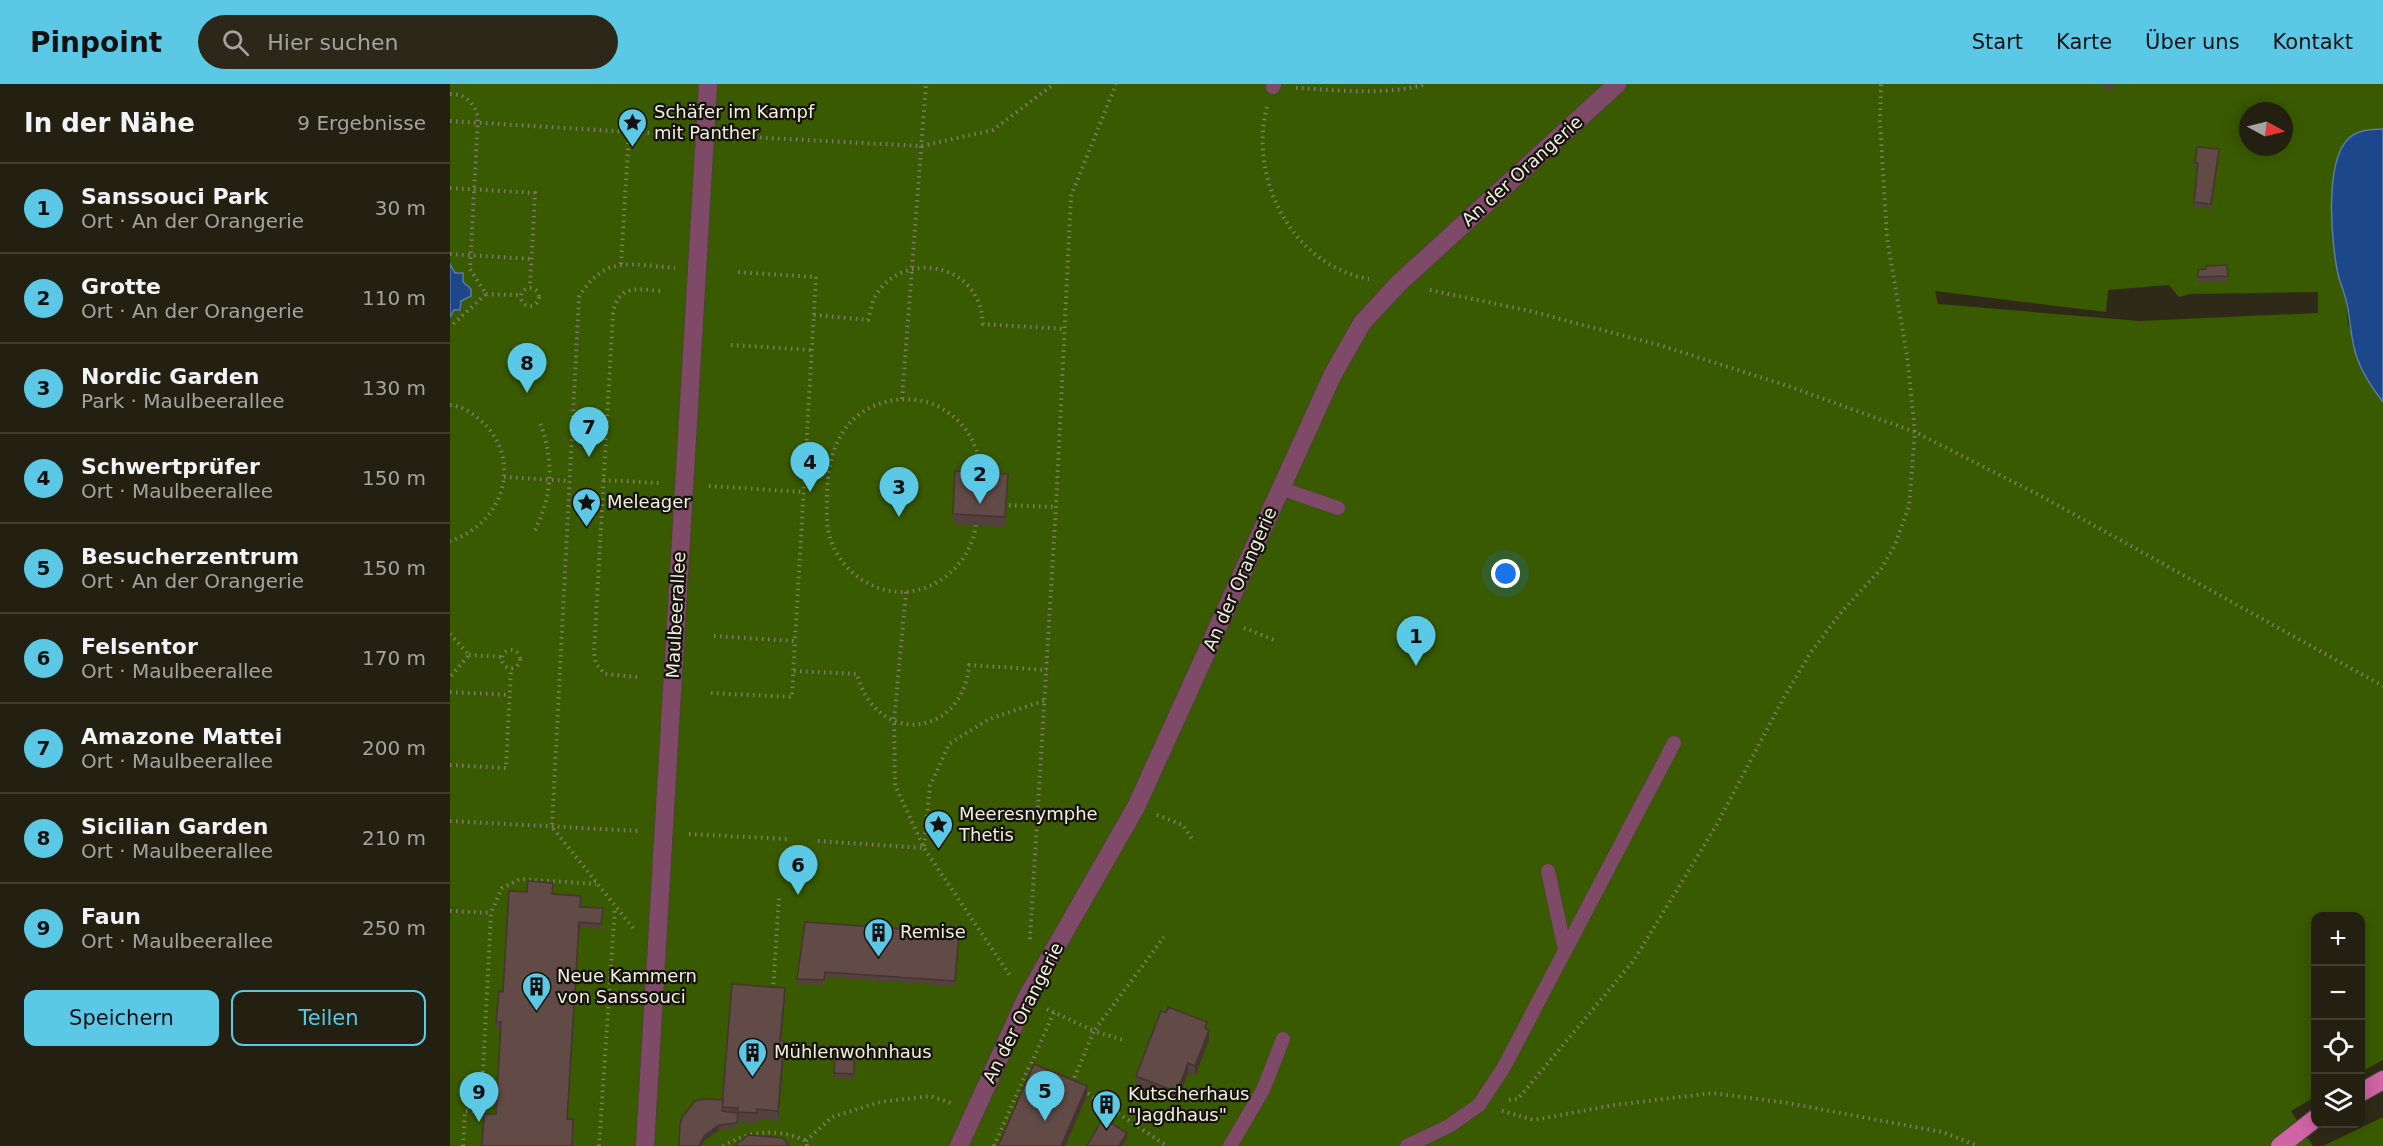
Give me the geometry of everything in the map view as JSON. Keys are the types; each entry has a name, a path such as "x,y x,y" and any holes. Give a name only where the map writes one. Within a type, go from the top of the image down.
{"main road":[{"path":"2365,1091 2383,1080"},
{"path":"2280,1146 2311,1123"}],"street":[{"name":"Maulbeerallee","path":"645,1146 708,84"},
{"name":"An der Orangerie","path":"959,1146 1026,999 1136,807 1224,619 1280,488 1339,364 1362,323 1398,284 1617,84"}],"lane":[{"path":"1280,488 1338,508"},
{"path":"1407,1146 1449,1126 1479,1105 1504,1067 1674,743"},
{"path":"1548,870 1565,950"},
{"path":"1230,1146 1263,1090 1284,1038"}],"path":[{"path":"902,399 926,84"},
{"path":"450,121 921,146 993,130 1054,84"},
{"path":"1030,943 1046,700 1071,196 1116,84"},
{"path":"1427,84 1369,92 1274,85 1263,124 1263,164 1274,201 1284,218 1295,234 1324,260 1359,277 1530,311 1659,345 1788,386 1915,432 2041,496 2383,686"},
{"path":"1479,1105 1518,1099 1634,960 1716,826 1783,699 1811,652 1843,610 1881,569 1895,545 1909,506 1915,432 1907,356 1887,238 1881,142 1881,84"},
{"path":"450,94 461,95 476,109 478,122 470,269 486,294"},
{"path":"621,264 629,132"},
{"path":"450,188 535,193 530,287"},
{"path":"450,254 532,259"},
{"path":"656,955 552,827 579,297 589,281 603,270 621,264 696,269"},
{"path":"814,315 868,320 873,301 885,285 898,274 913,268 937,268 958,277 976,295 984,324 1064,329"},
{"path":"711,693 792,697 794,670 816,277 736,272"},
{"path":"530,287 538,292 539,298 536,304 527,305 522,302 521,295 523,290 530,287"},
{"path":"637,677 605,674 596,664 594,652 613,313 616,300 626,291 639,289 661,291"},
{"path":"450,327 486,294 521,295"},
{"path":"731,345 812,350"},
{"path":"975,525 969,549 948,575 929,586 906,592 884,590 867,583 847,568 837,555 829,536 827,521 827,478 832,452 841,434 854,419 873,406 902,399 927,402 938,406 956,418 973,438 981,460 983,482"},
{"path":"450,405 472,414 486,426 497,441 503,458 504,477 502,492 496,506 486,519 475,530 450,541"},
{"path":"535,530 543,514 551,480 547,441 540,423"},
{"path":"504,477 570,481"},
{"path":"993,505 1056,507"},
{"path":"906,592 894,721 895,784 924,848 1026,999 1094,1031 1123,1040"},
{"path":"1224,619 1277,641"},
{"path":"450,634 469,655 502,657 509,650 518,652 519,663 511,668"},
{"path":"714,636 795,641"},
{"path":"450,677 469,655"},
{"path":"502,657 503,663 511,668"},
{"path":"794,670 856,674 861,690 870,705 880,714 894,721 917,724 932,721 947,712 958,700 965,687 969,665 1047,670"},
{"path":"450,765 506,768 511,668"},
{"path":"450,692 510,694"},
{"path":"924,848 930,786 949,744 989,719 1046,700"},
{"path":"1136,807 1183,825 1194,842"},
{"path":"450,821 636,831"},
{"path":"663,832 787,839"},
{"path":"818,841 924,848"},
{"path":"463,1146 465,1111 481,1112 491,913 502,888 520,879 597,884"},
{"path":"773,997 779,897"},
{"path":"599,1146 615,906"},
{"path":"450,911 491,913"},
{"path":"1072,1083 1094,1031 1164,937"},
{"path":"1041,1069 1031,1064 1054,1012"},
{"path":"1061,1078 1167,1146"},
{"path":"1479,1105 1534,1120 1614,1105 1713,1093 1942,1132 1978,1146"},
{"path":"723,1146 740,1137 759,1132 789,1133 806,1144 832,1117 880,1102 930,1096 974,1112"}],"green space":[{"path":"450,84 2383,84 2383,129 2360,131 2338,154 2332,196 2332,223 2334,251 2346,301 2348,323 2365,375 2383,402 2383,1060 2365,1070 2365,912 2311,912 2311,1099 2291,1111 2313,1146 450,1146","holes":["2169,285 2179,297 2190,294 2318,292 2318,313 2140,321 1938,304 1935,291 2106,312 2108,290"]},
{"path":"2383,1117 2383,1146 2323,1146 2360,1128 2365,1128 2365,1126"}],"water":[{"path":"2383,129 2383,402 2365,376 2355,351 2348,307 2336,264 2332,226 2332,185 2340,151 2348,139 2360,132"},
{"path":"450,264 455,273 463,273 463,282 471,289 471,296 461,301 460,310 454,310 450,317"}],"building":[{"path":"2197,147 2219,149 2211,204 2194,202 2198,163 2195,163"},
{"path":"2227,265 2228,276 2198,277 2198,270 2206,269 2206,266"},
{"path":"955,471 1008,474 1005,517 953,514"},
{"name":"Neue Kammern von Sanssouci","path":"528,881 553,883 552,894 581,896 580,907 603,908 601,924 579,922 567,1119 573,1119 572,1146 482,1146 484,1114 496,1114 501,1022 496,1022 499,991 503,992 509,891 527,892"},
{"name":"Remise","path":"805,922 959,933 955,981 825,972 824,980 797,979"},
{"name":"Mühlenwohnhaus","path":"732,984 785,988 780,1041 784,1041 778,1111 757,1109 757,1113 738,1112 738,1108 722,1107"},
{"path":"1168,1007 1207,1022 1205,1028 1209,1030 1195,1066 1188,1063 1177,1092 1136,1076 1161,1011 1166,1013"},
{"path":"835,1059 854,1060 854,1074 834,1073"},
{"path":"1034,1064 1087,1086 1061,1146 998,1146"},
{"path":"723,1100 722,1111 738,1113 737,1123 719,1125 704,1136 699,1146 679,1146 680,1123 683,1116 695,1101"},
{"name":"Kutscherhaus \"Jagdhaus\"","path":"1103,1118 1127,1133 1119,1146 1087,1146"},
{"path":"748,1135 783,1138 789,1146 734,1146"}],"place":[{"name":"Schäfer im Kampf mit Panther","path":"633,148"},
{"name":"Sicilian Garden","path":"527,393"},
{"name":"Amazone Mattei","path":"589,457"},
{"name":"Schwertprüfer","path":"810,492"},
{"name":"Grotte","path":"980,504"},
{"name":"Nordic Garden","path":"899,517"},
{"name":"Meleager","path":"586,528"},
{"name":"Sanssouci Park","path":"1416,666"},
{"name":"Meeresnymphe Thetis","path":"938,850"},
{"name":"Felsentor","path":"798,895"},
{"name":"Remise","path":"879,958"},
{"name":"Neue Kammern von Sanssouci","path":"536,1012"},
{"name":"Mühlenwohnhaus","path":"753,1078"},
{"name":"Besucherzentrum","path":"1045,1121"},
{"name":"Faun","path":"479,1122"},
{"name":"Kutscherhaus \"Jagdhaus\"","path":"1107,1130"}]}
